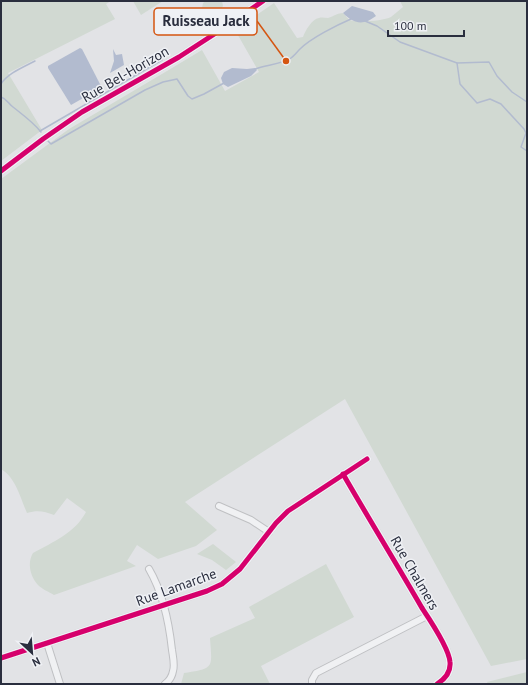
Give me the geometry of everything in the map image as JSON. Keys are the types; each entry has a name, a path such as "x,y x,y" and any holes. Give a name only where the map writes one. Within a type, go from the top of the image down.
{"street":[{"name":"Rue Bel-Horizon","path":"1,171 68,121 185,53 219,32 263,1"},
{"name":"Rue Lamarche","path":"1,658 207,591 228,580 240,569 282,517 294,506 366,459"},
{"name":"Rue Chalmers","path":"343,474 442,643 450,661 448,673 437,684"},
{"path":"219,506 252,520 269,532"},
{"path":"149,570 157,586 170,633 174,665 172,675 165,684"},
{"name":"Rue Chalmers","path":"312,684 312,680 316,673 427,616"},
{"path":"47,643 60,684"}],"shaded area":[{"path":"1,1 111,1 106,4 115,19 8,73 42,130 1,161"},
{"path":"133,1 163,1 141,15"},
{"path":"206,1 222,1 223,6 216,14 211,15 205,12 202,8 203,3"},
{"path":"400,1 527,1 527,659 491,666 345,399 185,502 217,530 196,546 158,559 137,545 127,561 136,566 54,595 38,585 35,581 30,569 31,557 33,553 56,541 70,531 76,526 86,512 67,498 54,515 40,511 27,513 14,483 1,469 1,179 69,129 202,50 225,91 259,72 235,30 274,3 297,38 303,37 309,26 316,19 328,18 343,13 349,19 354,21 382,20 391,17 403,7"},
{"path":"213,544 236,562 226,570 212,560 197,554"},
{"path":"326,564 354,617 261,666 270,684 181,684 184,673 201,670 209,665 211,661 210,638 255,618 249,607"},
{"path":"527,672 527,684 488,684 487,682"}],"water":[{"path":"352,6 373,12 376,16 363,22 351,20 343,13"},
{"path":"80,48 82,49 101,86 99,89 71,105 48,66"},
{"path":"113,49 116,55 122,54 124,65 110,73 114,61"},
{"path":"232,68 255,68 257,70 251,76 228,87 223,84 221,78 224,72"}],"waterway":[{"path":"255,69 288,60 317,36 351,19"},
{"path":"365,21 377,26 400,42 457,63 489,62 497,76 512,92 527,102"},
{"path":"40,131 162,60"},
{"path":"1,84 12,73 35,61"},
{"path":"457,63 460,84 477,103 490,99 501,104 524,129 526,133 521,147 527,151"},
{"path":"48,141 51,144 145,90 163,82 177,79 188,96 192,99 224,83"},
{"path":"1,97 41,132"}],"cycle path":[{"path":"1,171 82,112 179,57 263,1"},
{"path":"1,658 207,591 222,584 240,569 276,523 288,511 367,459"},
{"path":"343,474 422,608 439,634 446,649 449,656 450,669 443,680 437,684"}],"place":[{"name":"Ruisseau Jack","path":"286,61"}]}
